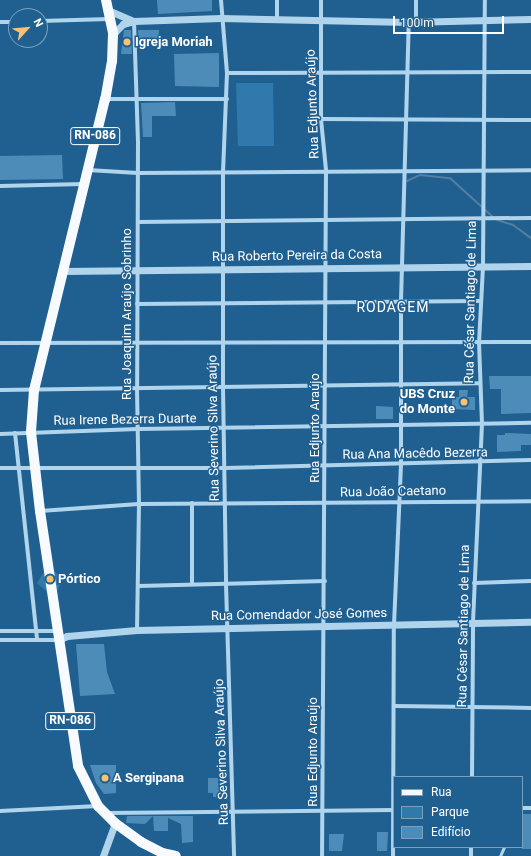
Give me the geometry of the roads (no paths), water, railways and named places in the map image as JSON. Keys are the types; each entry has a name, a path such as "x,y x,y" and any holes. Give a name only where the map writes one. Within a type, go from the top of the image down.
{"main road":[{"name":"RN-086","path":"106,0 113,34 112,62 105,99 86,170 34,390 31,432 40,511 61,636 74,749 86,784 102,809 115,823 161,855 176,856"}],"street":[{"name":"Rua Severino Silva Araújo","path":"221,0 221,18 227,73 223,171 223,387 226,468 226,584 229,628 234,856"},
{"path":"277,0 277,19"},
{"name":"Rua Edjunto Araújo","path":"321,0 321,119 326,170 324,219 324,809 322,856"},
{"path":"394,776 394,625 401,464 401,300 407,120 407,71 416,0"},
{"name":"Rua César Santiago de Lima","path":"472,776 474,583 482,424 478,343 482,267 485,0"},
{"path":"48,20 110,15 134,21"},
{"path":"113,34 122,24 134,21 221,18 413,22 531,19"},
{"name":"Rua Joaquim Araújo Sobrinho","path":"134,21 138,99 137,389 139,504 137,630"},
{"path":"227,73 407,71 531,72"},
{"path":"105,99 227,99"},
{"path":"321,119 531,120"},
{"path":"86,170 138,173 326,170 531,170"},
{"path":"0,186 83,184"},
{"path":"138,222 404,218 531,218"},
{"name":"Rua Roberto Pereira da Costa","path":"63,272 324,267 531,266"},
{"path":"138,304 401,300 480,301"},
{"path":"0,343 138,344 223,342 531,342"},
{"path":"0,390 480,383"},
{"name":"Rua Irene Bezerra Duarte","path":"0,434 138,429 325,428 531,423"},
{"path":"15,433 38,640"},
{"name":"Rua Ana Macêdo Bezerra","path":"0,468 34,466 226,468 479,463 531,460"},
{"name":"Rua João Caetano","path":"40,511 139,504 325,503 399,500 531,501"},
{"path":"192,503 192,584"},
{"path":"138,586 325,581"},
{"path":"474,583 531,581"},
{"name":"Rua Comendador José Gomes","path":"61,636 137,630 324,625 531,622"},
{"path":"0,631 36,631 61,636"},
{"path":"0,640 38,640 61,636"},
{"path":"394,706 531,708"},
{"path":"0,811 102,809 393,810"},
{"path":"103,856 115,823"}],"waterway":[{"path":"407,181 420,175 450,178 493,217"},
{"path":"497,220 513,225 531,238"}],"place":[{"name":"Igreja Moriah","path":"127,42"},
{"name":"UBS Cruz do Monte","path":"464,402"},
{"name":"Pórtico","path":"50,579"},
{"name":"A Sergipana","path":"105,778"}],"district":[{"name":"RODAGEM","path":"393,307"}]}
